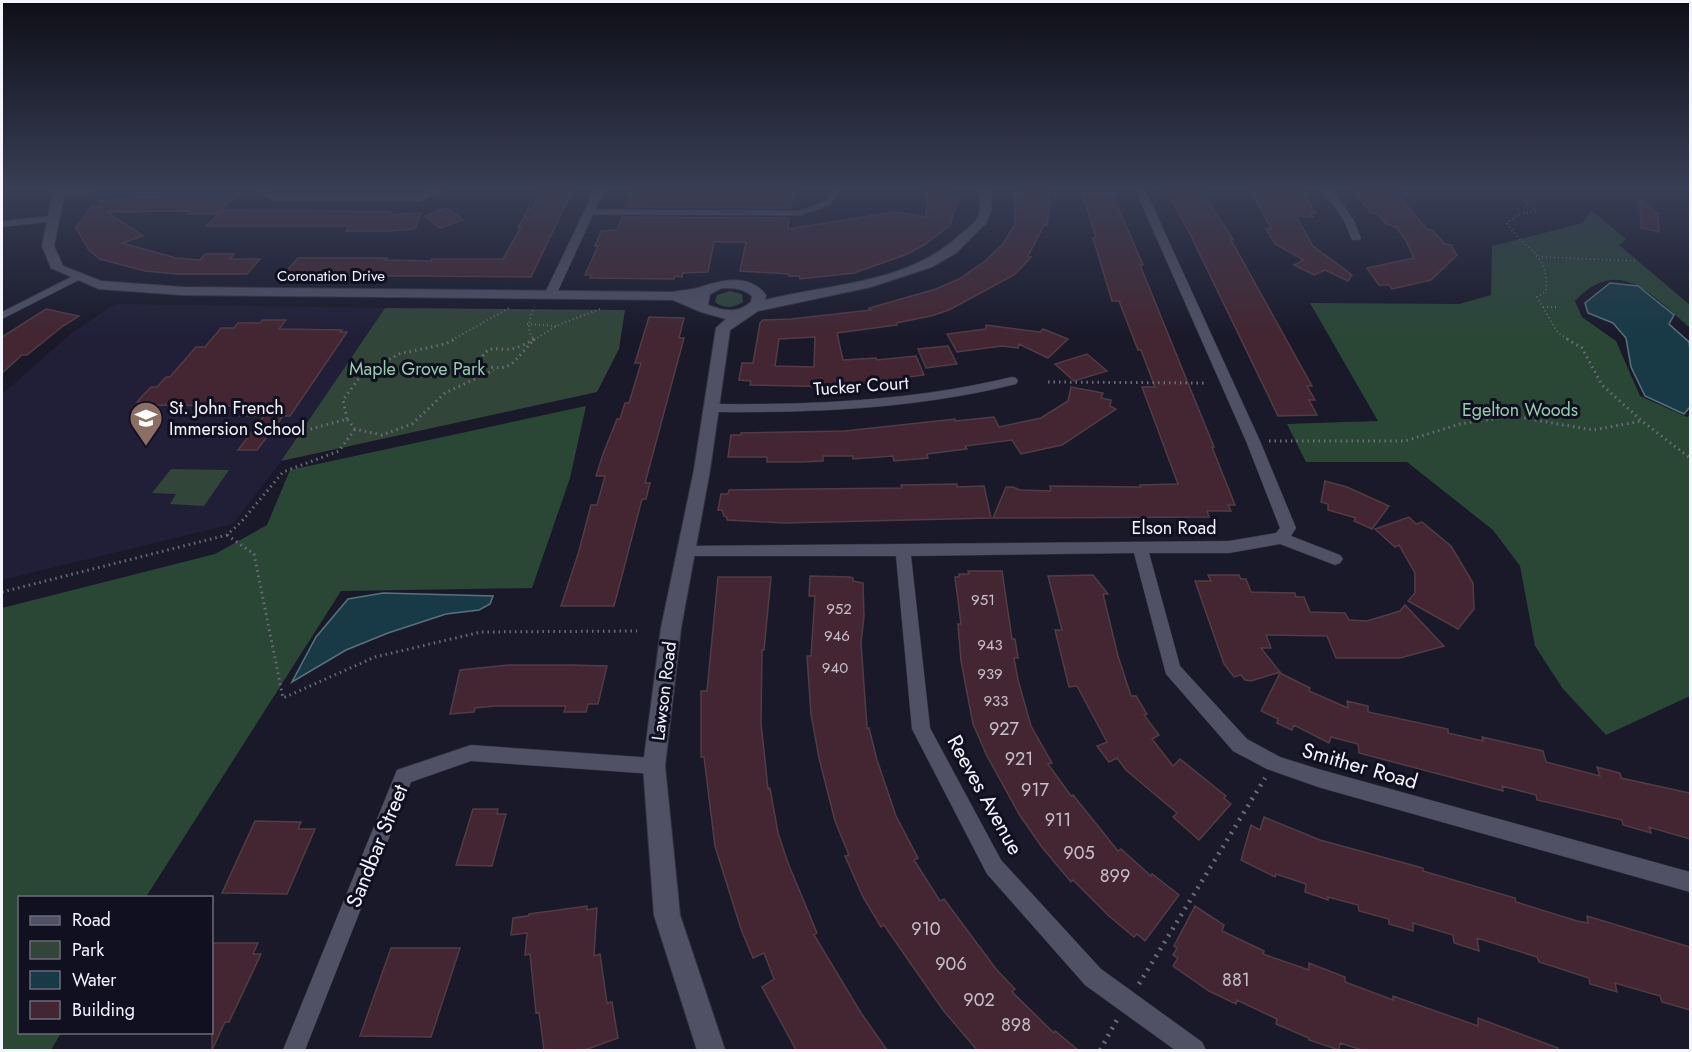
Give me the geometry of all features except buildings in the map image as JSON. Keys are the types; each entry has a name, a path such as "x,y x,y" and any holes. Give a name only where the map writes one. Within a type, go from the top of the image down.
{"street":[{"name":"Coronation Drive","path":"49,238 48,246 58,268 99,285 183,291 673,296 707,290 719,285 734,284 747,286 756,291"},
{"path":"551,293 577,238"},
{"path":"712,315 749,310 785,297 829,292 873,282 924,266 946,255 967,238"},
{"path":"1162,238 1288,528 1281,538 1335,559"},
{"path":"2,316 77,277"},
{"name":"Lawson Road","path":"707,290 700,298 712,315 710,408 702,470 671,628 654,766 668,915 711,1050"},
{"path":"756,291 785,297"},
{"path":"749,310 759,299 756,291"},
{"name":"Coronation Drive","path":"673,296 712,315"},
{"name":"Tucker Court","path":"710,408 847,407 928,399 975,391 1012,381"},
{"name":"Elson Road","path":"686,552 1229,547 1281,538"},
{"name":"Smither Road","path":"1140,547 1172,669 1240,745 1274,763 1318,778 1690,882"},
{"name":"Reeves Avenue","path":"903,550 921,729 994,867 1093,977 1194,1050"},
{"name":"Sandbar Street","path":"294,1050 404,776 471,753 654,766"}],"path":[{"path":"1518,238 1542,257 1548,279 1546,291 1538,297 1558,333 1582,348 1602,385 1642,421 1690,458"},
{"path":"1542,257 1638,261"},
{"path":"513,306 445,344 399,354 362,374 343,400 347,419 355,429 382,435 412,424 445,393 494,369 506,368 516,362 534,339"},
{"path":"534,307 527,324 530,335 534,339"},
{"path":"494,369 479,363 483,354 497,348 512,349 556,326 604,307"},
{"path":"1543,307 1558,307"},
{"path":"527,324 556,326"},
{"path":"1048,382 1206,383"},
{"path":"1287,441 1405,441 1460,423 1512,416 1593,430 1642,421"},
{"path":"300,432 347,419"},
{"path":"2,592 227,535 242,521 283,472 339,451 355,429"},
{"path":"227,535 254,554 283,698 375,657 481,632 638,631"},
{"path":"1100,1050 1274,763"}],"shaded area":[{"name":"St. John French Immersion School","path":"115,304 385,308 281,461 233,524 2,580 2,394 74,331"}],"green space":[{"name":"Egelton Woods","path":"1523,238 1625,238 1619,245 1690,305 1690,328 1649,293 1621,280 1606,281 1591,287 1575,301 1582,317 1616,341 1640,396 1687,417 1690,414 1690,696 1606,735 1563,689 1535,646 1520,566 1493,530 1407,462 1306,462 1287,424 1378,421 1310,303 1459,304 1491,295 1492,246"},
{"path":"730,291 742,294 743,302 729,307 715,302 717,295"},
{"name":"Maple Grove Park","path":"385,308 625,310 619,349 597,392 281,461"},
{"path":"586,406 570,478 532,588 341,591 147,896 18,896 18,1034 60,1034 51,1050 2,1050 2,608 215,554 267,525 290,470"},
{"path":"171,469 229,470 204,506 170,504 176,494 152,493"}],"water":[{"path":"1610,283 1638,286 1674,315 1669,324 1689,342 1690,349 1690,407 1684,414 1645,396 1631,367 1626,338 1613,323 1588,313 1585,303"},
{"path":"383,593 493,596 490,604 479,610 446,614 346,650 292,682 316,637 348,599"}],"place":[{"name":"St. John French Immersion School","path":"146,447"}]}
